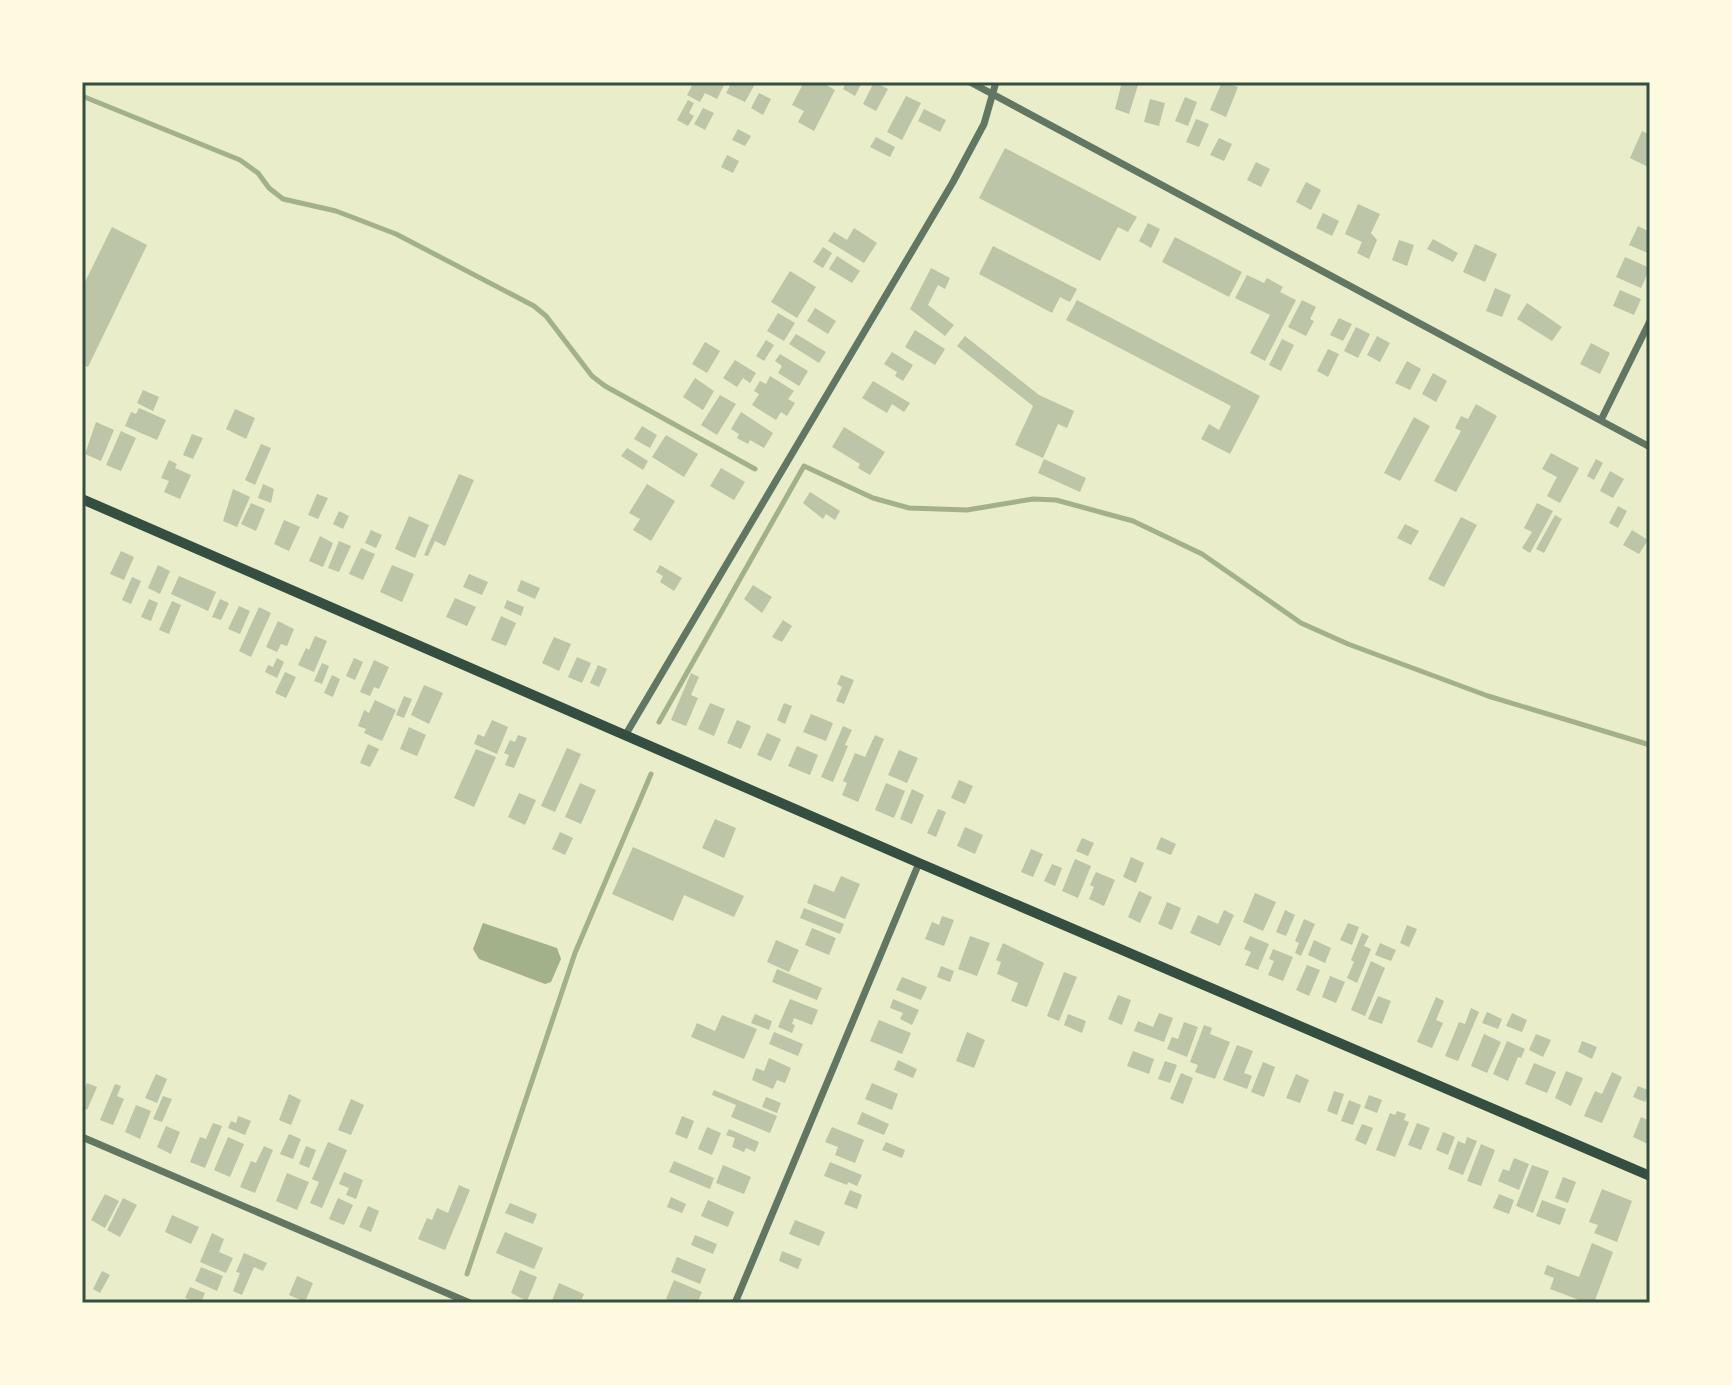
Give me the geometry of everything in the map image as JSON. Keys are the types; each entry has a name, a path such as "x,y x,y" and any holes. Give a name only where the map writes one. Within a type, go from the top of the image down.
{"main road":[{"path":"82,499 919,863 1650,1176"}],"street":[{"path":"970,82 1650,447"},
{"path":"626,734 953,182 984,124 996,82"},
{"path":"1601,420 1650,321"},
{"path":"735,1303 919,863"},
{"path":"82,1137 470,1303"}],"shaded area":[{"path":"483,923 557,948 561,959 551,982 545,984 479,959 473,949"}],"building":[{"path":"694,82 719,82 724,85 717,99 705,93 700,102 687,95"},
{"path":"732,82 756,82 745,102 726,93"},
{"path":"804,82 821,82 835,90 814,131 798,122 804,111 792,105"},
{"path":"846,82 862,82 855,96 843,89"},
{"path":"874,82 888,89 876,111 863,104"},
{"path":"1122,82 1139,82 1129,114 1115,109"},
{"path":"1222,82 1238,87 1226,117 1210,110"},
{"path":"759,93 771,99 763,115 751,108"},
{"path":"906,96 921,103 902,140 887,132"},
{"path":"1185,97 1197,102 1188,126 1175,121"},
{"path":"1150,99 1165,103 1159,126 1144,122"},
{"path":"688,100 694,103 689,113 694,116 688,126 677,120"},
{"path":"703,108 714,113 705,130 694,124"},
{"path":"924,109 946,120 940,132 918,121"},
{"path":"1196,119 1209,124 1199,147 1186,142"},
{"path":"738,129 751,136 745,146 732,140"},
{"path":"1642,131 1650,135 1650,168 1630,158"},
{"path":"876,137 895,147 890,157 870,147"},
{"path":"1219,138 1232,144 1224,161 1210,155"},
{"path":"1005,148 1137,217 1128,232 1118,227 1100,261 979,198"},
{"path":"727,155 739,161 733,173 721,167"},
{"path":"1256,162 1270,169 1261,187 1247,180"},
{"path":"1306,182 1321,190 1311,210 1296,202"},
{"path":"1358,204 1380,214 1371,233 1377,240 1369,259 1357,253 1362,242 1345,234"},
{"path":"1323,213 1339,221 1332,236 1316,228"},
{"path":"1148,223 1160,229 1151,248 1139,241"},
{"path":"1638,226 1650,232 1650,254 1629,245"},
{"path":"112,227 147,245 88,367 82,364 82,288"},
{"path":"854,228 877,243 864,263 828,241 834,232 847,240"},
{"path":"1175,237 1242,272 1229,297 1162,262"},
{"path":"1433,239 1458,253 1453,262 1427,249"},
{"path":"1399,240 1414,245 1407,266 1392,260"},
{"path":"1475,244 1497,254 1485,282 1463,272"},
{"path":"993,246 1077,289 1070,302 1060,297 1052,313 979,274"},
{"path":"823,247 832,253 823,268 813,262"},
{"path":"837,256 860,271 852,283 829,269"},
{"path":"1625,257 1650,268 1641,288 1616,277"},
{"path":"931,268 950,278 945,289 938,285 928,305 954,325 945,336 910,309"},
{"path":"790,271 816,287 797,318 771,302"},
{"path":"1247,275 1264,283 1267,278 1283,287 1280,292 1296,300 1265,361 1250,353 1270,315 1235,298"},
{"path":"1495,288 1511,295 1502,317 1486,311"},
{"path":"1620,290 1641,299 1634,315 1613,306"},
{"path":"1077,300 1260,396 1230,454 1201,439 1209,424 1219,430 1231,406 1066,320"},
{"path":"1302,300 1316,307 1310,319 1314,321 1306,336 1288,327"},
{"path":"1527,303 1562,327 1552,341 1517,319"},
{"path":"815,308 836,321 828,334 807,321"},
{"path":"778,313 795,323 784,341 767,331"},
{"path":"1339,318 1352,324 1343,341 1330,335"},
{"path":"1356,327 1370,334 1358,358 1344,351"},
{"path":"915,330 945,349 935,365 905,347"},
{"path":"796,334 826,352 819,363 789,344"},
{"path":"965,336 1039,395 1074,411 1067,428 1058,424 1043,458 1015,445 1033,406 957,346"},
{"path":"1377,336 1390,343 1380,362 1367,355"},
{"path":"1282,339 1294,345 1281,371 1269,365"},
{"path":"766,340 774,345 764,361 756,356"},
{"path":"705,342 720,351 707,373 692,364"},
{"path":"1591,343 1610,353 1600,374 1580,364"},
{"path":"1328,349 1339,354 1328,377 1317,371"},
{"path":"892,352 913,365 903,381 895,376 897,372 884,364"},
{"path":"780,354 808,371 799,386 778,373 782,366 775,361"},
{"path":"735,360 756,373 750,383 743,378 737,387 723,378"},
{"path":"1407,361 1421,369 1410,390 1395,383"},
{"path":"1433,373 1447,381 1436,402 1422,394"},
{"path":"770,376 794,391 788,399 795,403 787,416 781,412 776,420 752,405 759,394 754,391 760,381 766,384"},
{"path":"695,378 714,391 703,410 683,397"},
{"path":"873,381 910,403 904,412 892,404 887,413 862,398"},
{"path":"143,390 159,397 153,411 137,403"},
{"path":"720,395 736,404 717,435 701,425"},
{"path":"1476,404 1497,416 1456,492 1434,481 1461,431 1455,428 1461,416 1468,419"},
{"path":"139,408 166,420 157,440 125,426 131,412 136,414"},
{"path":"235,409 255,418 246,439 226,429"},
{"path":"741,412 773,433 764,448 750,440 748,444 737,438 739,434 731,429"},
{"path":"1414,417 1430,426 1400,481 1384,473"},
{"path":"96,422 114,430 101,461 85,454"},
{"path":"642,426 657,435 650,448 634,439"},
{"path":"844,427 885,452 870,475 858,468 860,464 832,447"},
{"path":"121,431 136,438 121,471 106,465"},
{"path":"192,434 203,438 193,459 183,455"},
{"path":"666,435 698,454 684,477 652,457"},
{"path":"261,444 271,448 255,485 245,480"},
{"path":"627,448 648,461 643,470 621,456"},
{"path":"1551,453 1579,468 1560,503 1547,496 1557,477 1542,469"},
{"path":"1044,459 1086,478 1080,492 1038,473"},
{"path":"1596,459 1603,463 1594,480 1587,476"},
{"path":"169,460 177,464 175,468 191,475 180,499 164,492 169,481 161,478"},
{"path":"721,468 745,482 734,500 710,486"},
{"path":"1610,471 1624,479 1613,498 1600,491"},
{"path":"459,474 474,480 445,546 435,541 428,556 424,555"},
{"path":"263,484 274,489 271,503 258,498"},
{"path":"647,484 675,501 651,541 633,530 640,519 629,513"},
{"path":"233,489 250,497 237,527 223,521"},
{"path":"810,492 840,511 835,520 826,514 823,519 803,503"},
{"path":"317,494 328,498 318,519 308,515"},
{"path":"251,503 265,509 256,531 241,524"},
{"path":"1537,503 1553,511 1530,553 1522,548 1532,532 1524,528"},
{"path":"1618,506 1627,511 1618,528 1609,523"},
{"path":"339,511 349,516 343,529 333,524"},
{"path":"1555,515 1562,519 1544,553 1536,549"},
{"path":"409,516 429,525 415,558 395,549"},
{"path":"1461,517 1477,525 1444,587 1428,579"},
{"path":"284,520 300,527 289,551 274,544"},
{"path":"1405,524 1419,531 1411,545 1397,538"},
{"path":"371,530 382,535 376,548 365,543"},
{"path":"1632,530 1648,540 1639,554 1623,545"},
{"path":"320,536 333,543 323,567 309,561"},
{"path":"339,541 351,546 339,572 328,568"},
{"path":"361,548 375,554 363,580 349,574"},
{"path":"121,551 134,557 124,580 110,574"},
{"path":"158,565 170,571 160,594 148,588"},
{"path":"392,565 414,574 402,602 380,592"},
{"path":"660,565 682,578 674,591 660,582 663,576 656,572"},
{"path":"469,574 488,582 482,595 463,587"},
{"path":"179,576 216,592 208,611 171,594"},
{"path":"132,577 141,581 131,604 122,600"},
{"path":"521,580 540,588 535,599 517,591"},
{"path":"753,585 772,597 762,613 744,599"},
{"path":"455,598 476,607 467,626 446,617"},
{"path":"149,599 158,603 151,621 141,617"},
{"path":"220,599 229,603 221,620 212,617"},
{"path":"507,600 524,607 521,616 504,608"},
{"path":"172,601 181,605 169,634 159,630"},
{"path":"239,606 250,611 240,634 228,629"},
{"path":"259,607 271,613 251,657 239,651"},
{"path":"501,616 516,623 506,646 491,640"},
{"path":"783,620 792,626 782,642 772,637"},
{"path":"278,621 294,629 287,646 281,644 277,652 266,647"},
{"path":"315,636 327,641 314,672 298,665"},
{"path":"554,637 571,644 559,671 542,663"},
{"path":"577,657 591,663 582,683 568,677"},
{"path":"277,658 284,662 277,678 265,672 268,665 273,667"},
{"path":"354,658 363,662 355,680 346,676"},
{"path":"374,660 389,667 379,689 374,687 370,696 360,692"},
{"path":"322,663 329,666 322,684 314,681"},
{"path":"598,665 607,669 599,687 590,683"},
{"path":"285,672 296,677 286,698 275,693"},
{"path":"691,673 699,677 691,695 698,698 686,726 671,720"},
{"path":"332,675 340,679 333,697 324,693"},
{"path":"841,675 854,680 844,704 836,701 842,687 837,684"},
{"path":"424,685 443,693 429,724 411,715"},
{"path":"404,696 412,699 404,718 396,715"},
{"path":"375,700 396,710 382,741 364,733 366,729 358,726 364,710 369,713"},
{"path":"710,703 725,709 714,736 698,729"},
{"path":"784,703 792,706 785,724 777,720"},
{"path":"811,714 833,723 826,741 803,732"},
{"path":"492,720 508,727 497,754 474,744 478,734 484,737"},
{"path":"737,720 751,726 741,749 727,743"},
{"path":"843,726 852,730 833,782 821,777"},
{"path":"409,727 426,735 417,756 400,749"},
{"path":"767,733 781,739 771,761 757,755"},
{"path":"518,735 527,738 514,768 505,765 509,755 504,753 510,740 515,742"},
{"path":"875,735 884,739 858,802 842,795 847,783 843,781 855,753 865,757"},
{"path":"368,744 379,749 370,767 360,763"},
{"path":"797,746 818,755 810,775 788,766"},
{"path":"567,748 581,754 555,812 541,806"},
{"path":"476,749 496,757 474,807 454,798"},
{"path":"899,750 918,758 907,783 888,775"},
{"path":"959,780 973,786 965,804 951,798"},
{"path":"580,783 596,790 581,824 565,817"},
{"path":"886,783 905,791 894,818 875,810"},
{"path":"912,789 924,795 912,824 900,819"},
{"path":"519,793 536,800 525,825 508,817"},
{"path":"938,809 946,812 936,837 927,833"},
{"path":"715,819 736,828 724,858 702,848"},
{"path":"965,827 983,835 975,854 957,846"},
{"path":"560,832 573,838 565,855 552,849"},
{"path":"1161,837 1176,844 1171,855 1156,849"},
{"path":"1082,838 1094,843 1088,856 1076,851"},
{"path":"633,847 744,896 734,917 684,895 673,921 612,894"},
{"path":"1031,849 1043,854 1033,877 1021,872"},
{"path":"1131,857 1144,863 1136,883 1123,877"},
{"path":"1075,859 1091,866 1078,898 1062,891"},
{"path":"1052,864 1062,868 1055,886 1044,881"},
{"path":"1096,872 1115,880 1104,906 1089,899 1094,887 1090,885"},
{"path":"841,876 860,884 845,919 807,903 814,884 834,892"},
{"path":"1139,891 1152,897 1140,923 1128,917"},
{"path":"1255,893 1276,902 1263,931 1243,922"},
{"path":"1167,902 1181,908 1172,930 1158,924"},
{"path":"804,908 844,924 840,934 800,918"},
{"path":"1224,910 1234,915 1220,946 1190,933 1198,915 1218,924"},
{"path":"1285,910 1295,915 1286,936 1276,932"},
{"path":"942,916 954,920 944,946 925,939 932,922 939,925"},
{"path":"1304,919 1315,924 1301,956 1295,953 1299,943 1295,941"},
{"path":"1348,923 1359,927 1352,945 1340,940"},
{"path":"1407,925 1417,929 1409,947 1400,943"},
{"path":"812,928 836,938 829,955 805,945"},
{"path":"1362,933 1369,936 1364,946 1371,949 1357,983 1347,978"},
{"path":"970,936 990,943 977,976 958,969"},
{"path":"1250,936 1269,944 1258,970 1245,965 1251,952 1244,949"},
{"path":"776,940 799,950 789,972 767,962"},
{"path":"1314,940 1331,948 1325,963 1308,955"},
{"path":"1003,943 1044,963 1027,1007 1011,1001 1018,983 997,974 1001,962 996,960"},
{"path":"1380,943 1396,950 1391,961 1375,955"},
{"path":"1273,949 1293,957 1283,981 1268,975 1274,961 1269,959"},
{"path":"1371,961 1385,968 1365,1016 1351,1010"},
{"path":"1307,965 1320,970 1309,996 1296,990"},
{"path":"941,966 954,971 950,982 937,977"},
{"path":"777,969 822,988 817,1000 772,982"},
{"path":"1064,972 1077,977 1059,1021 1047,1016"},
{"path":"1330,976 1345,982 1336,1003 1322,997"},
{"path":"902,977 927,987 921,1000 896,990"},
{"path":"1118,995 1131,1000 1122,1025 1108,1019"},
{"path":"1378,996 1391,1001 1382,1024 1368,1019"},
{"path":"1436,997 1444,1001 1436,1020 1443,1023 1432,1048 1417,1042"},
{"path":"790,999 818,1010 812,1025 794,1018 792,1033 778,1027"},
{"path":"893,999 919,1010 912,1025 900,1019 903,1013 890,1008"},
{"path":"1471,1008 1479,1012 1458,1061 1445,1056 1459,1022 1465,1024"},
{"path":"1487,1012 1502,1019 1498,1029 1482,1023"},
{"path":"1159,1013 1173,1018 1164,1042 1134,1031 1138,1021 1153,1027"},
{"path":"1512,1013 1527,1020 1522,1032 1506,1026"},
{"path":"755,1014 772,1021 769,1030 751,1023"},
{"path":"1068,1014 1086,1021 1082,1033 1064,1025"},
{"path":"722,1015 757,1029 744,1059 691,1037 697,1023 715,1031"},
{"path":"879,1020 911,1033 902,1054 870,1041"},
{"path":"1184,1022 1198,1027 1187,1057 1167,1049 1172,1037 1178,1039"},
{"path":"1204,1025 1212,1028 1210,1034 1230,1042 1215,1079 1195,1072 1198,1065 1190,1062"},
{"path":"774,1032 803,1044 798,1056 769,1044"},
{"path":"967,1032 985,1040 974,1068 956,1061"},
{"path":"1484,1034 1501,1042 1487,1073 1471,1066"},
{"path":"1536,1034 1551,1040 1543,1057 1529,1050"},
{"path":"1507,1041 1525,1049 1521,1058 1518,1057 1508,1081 1493,1074"},
{"path":"1582,1041 1597,1047 1592,1059 1578,1052"},
{"path":"1237,1045 1253,1051 1244,1073 1252,1076 1247,1089 1223,1080"},
{"path":"1133,1051 1154,1059 1149,1074 1127,1066"},
{"path":"769,1058 791,1068 785,1083 777,1080 773,1089 752,1080 756,1068 764,1071"},
{"path":"898,1060 917,1069 913,1078 894,1070"},
{"path":"1165,1061 1177,1065 1170,1083 1158,1079"},
{"path":"1263,1062 1275,1067 1264,1097 1251,1092"},
{"path":"1534,1063 1556,1072 1547,1093 1525,1084"},
{"path":"1566,1071 1583,1078 1571,1106 1555,1098"},
{"path":"1612,1072 1622,1077 1602,1123 1584,1116 1595,1091 1602,1094"},
{"path":"1181,1073 1193,1078 1183,1104 1170,1099"},
{"path":"156,1074 167,1079 157,1103 145,1098"},
{"path":"1296,1074 1309,1080 1300,1103 1286,1098"},
{"path":"87,1083 97,1087 87,1110 82,1108 82,1094"},
{"path":"872,1083 898,1094 892,1110 865,1099"},
{"path":"115,1084 121,1086 117,1096 124,1099 113,1125 100,1120"},
{"path":"1638,1086 1650,1091 1645,1102 1633,1097"},
{"path":"714,1090 777,1116 770,1133 731,1117 736,1105 712,1095"},
{"path":"1334,1091 1344,1094 1337,1115 1327,1111"},
{"path":"289,1094 301,1100 291,1125 279,1120"},
{"path":"1369,1095 1382,1100 1377,1113 1364,1108"},
{"path":"163,1096 172,1099 162,1122 153,1119"},
{"path":"766,1097 781,1103 777,1113 762,1107"},
{"path":"351,1099 364,1105 351,1135 338,1130"},
{"path":"1349,1100 1361,1105 1353,1125 1341,1121"},
{"path":"136,1105 151,1111 140,1139 125,1132"},
{"path":"1397,1111 1406,1114 1404,1120 1409,1122 1395,1157 1376,1150 1390,1113 1395,1115"},
{"path":"862,1112 889,1124 884,1135 857,1124"},
{"path":"238,1116 251,1121 245,1135 228,1128 231,1121 236,1123"},
{"path":"682,1116 694,1121 687,1139 675,1134"},
{"path":"1641,1117 1650,1121 1650,1145 1633,1137"},
{"path":"213,1123 222,1126 205,1168 190,1162 200,1137 206,1139"},
{"path":"1417,1123 1430,1128 1421,1150 1408,1145"},
{"path":"1362,1124 1373,1128 1366,1145 1355,1140"},
{"path":"166,1126 180,1132 171,1154 157,1147"},
{"path":"707,1127 721,1133 712,1155 698,1149"},
{"path":"832,1127 864,1140 855,1163 835,1155 838,1147 825,1142"},
{"path":"729,1129 759,1142 755,1152 732,1147 735,1138 726,1135"},
{"path":"1443,1132 1455,1137 1448,1155 1436,1150"},
{"path":"289,1134 301,1139 293,1159 280,1154"},
{"path":"228,1137 244,1144 230,1177 214,1170"},
{"path":"1467,1137 1477,1141 1463,1175 1448,1169 1458,1141 1465,1144"},
{"path":"328,1142 347,1150 322,1208 310,1203 319,1182 312,1179"},
{"path":"886,1142 905,1150 902,1158 882,1150"},
{"path":"1481,1144 1495,1150 1481,1186 1467,1181"},
{"path":"264,1146 273,1150 255,1193 240,1187 251,1161 256,1163"},
{"path":"306,1146 316,1150 309,1168 299,1164"},
{"path":"1514,1158 1529,1164 1519,1190 1498,1181 1503,1169 1509,1171"},
{"path":"674,1161 714,1178 710,1189 669,1172"},
{"path":"830,1162 862,1175 857,1186 824,1176"},
{"path":"723,1165 751,1177 744,1194 716,1183"},
{"path":"1532,1165 1549,1171 1533,1213 1516,1206"},
{"path":"344,1172 363,1180 356,1199 346,1195 349,1188 339,1184"},
{"path":"287,1173 309,1182 297,1210 276,1201"},
{"path":"1563,1177 1576,1182 1568,1203 1555,1198"},
{"path":"459,1185 470,1190 445,1250 418,1239 427,1218 432,1220 437,1208 448,1213"},
{"path":"1602,1189 1632,1201 1617,1242 1594,1233 1598,1225 1589,1222"},
{"path":"850,1190 862,1195 857,1209 844,1204"},
{"path":"105,1194 119,1201 105,1228 91,1220"},
{"path":"1499,1194 1514,1200 1509,1214 1493,1208"},
{"path":"671,1197 686,1204 682,1213 667,1207"},
{"path":"123,1198 137,1205 120,1237 107,1230"},
{"path":"338,1198 353,1205 344,1225 329,1219"},
{"path":"708,1200 734,1212 728,1227 701,1216"},
{"path":"1542,1200 1566,1209 1560,1225 1536,1216"},
{"path":"510,1203 537,1214 533,1224 505,1213"},
{"path":"368,1206 379,1211 371,1232 359,1227"},
{"path":"172,1215 199,1227 191,1244 165,1232"},
{"path":"795,1220 825,1232 819,1246 789,1234"},
{"path":"505,1232 543,1248 534,1269 496,1253"},
{"path":"212,1233 224,1239 219,1252 233,1258 226,1273 200,1262"},
{"path":"695,1235 717,1244 713,1254 691,1245"},
{"path":"1592,1243 1613,1252 1594,1303 1550,1289 1554,1278 1544,1274 1547,1265 1579,1277"},
{"path":"782,1251 802,1259 798,1269 779,1261"},
{"path":"244,1253 267,1263 263,1271 254,1267 242,1295 233,1291 240,1273 236,1272"},
{"path":"677,1257 706,1269 700,1284 671,1272"},
{"path":"201,1267 223,1276 217,1291 195,1281"},
{"path":"520,1270 537,1277 527,1301 511,1293"},
{"path":"102,1271 110,1275 100,1293 93,1289"},
{"path":"297,1276 313,1283 305,1302 289,1295"},
{"path":"674,1280 702,1292 697,1303 675,1303 666,1299"},
{"path":"559,1283 584,1294 580,1303 551,1303"},
{"path":"190,1287 205,1293 201,1303 185,1298"}],"waterway":[{"path":"82,96 240,160 258,173 269,188 283,199 336,211 396,234 534,306 546,316 592,376 605,386 755,469"},
{"path":"659,722 804,466 873,498 909,508 967,510 1033,499 1056,500 1133,521 1202,554 1301,623 1348,644 1488,696 1650,745"},
{"path":"467,1274 575,953 651,774"}]}
